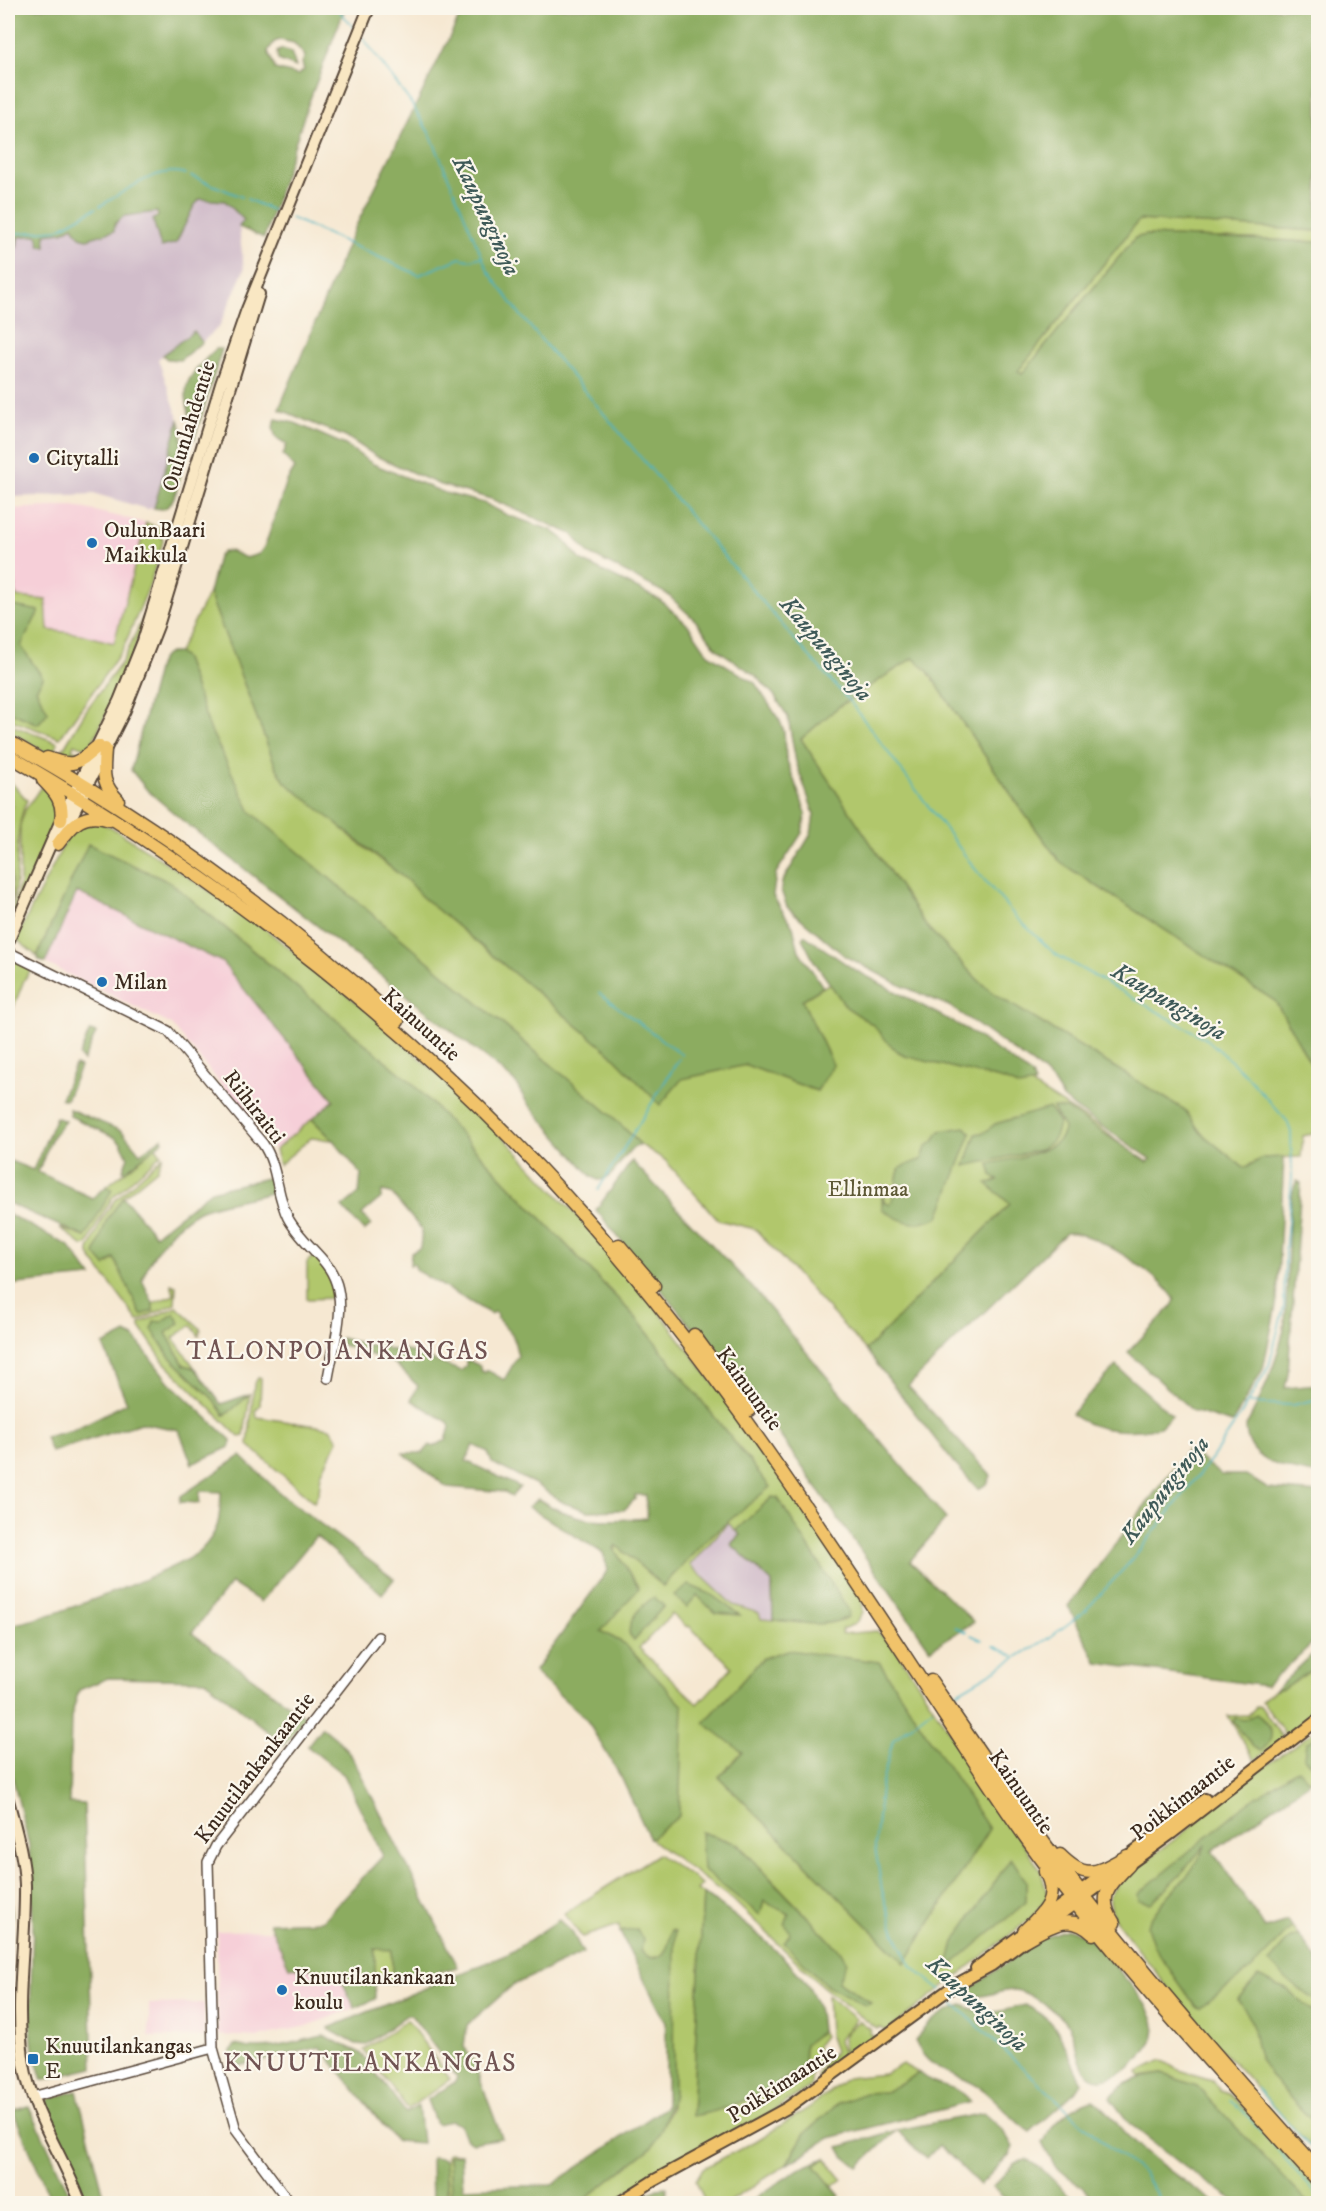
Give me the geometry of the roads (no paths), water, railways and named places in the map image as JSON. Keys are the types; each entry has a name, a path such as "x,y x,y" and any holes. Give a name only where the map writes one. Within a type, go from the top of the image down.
{"highway":[{"path":"10,747 71,764 82,761 102,748"},
{"name":"Kainuuntie","path":"10,747 29,767 126,811 216,873 379,1004 451,1069 556,1174 638,1266 713,1359 803,1487 937,1697"},
{"name":"Kainuuntie","path":"10,747 80,790 121,824 257,917 374,1011 444,1074 551,1180 657,1302 749,1423 1024,1824 1123,1962 1318,2182"},
{"path":"102,748 107,789 126,811"},
{"path":"29,767 56,794 62,806 61,820"},
{"path":"58,844 74,824 83,817 99,816 121,824"},
{"path":"1024,1824 1080,1870 1099,1871 1128,1860"},
{"path":"1024,1824 1052,1890 1049,1903 1025,1936"},
{"path":"1128,1860 1108,1889 1105,1902 1108,1915 1144,1969"},
{"name":"Kainuuntie","path":"1078,1897 1144,1969 1234,2076 1318,2169"},
{"path":"1025,1936 1061,1922 1074,1922 1085,1926 1123,1962"}],"main road":[{"name":"Oulunlahdentie","path":"80,790 125,710 158,626 254,314 265,270 367,12"},
{"path":"8,942 61,820 80,790"},
{"path":"44,862 58,844 80,790"},
{"name":"Poikkimaantie","path":"617,2204 652,2181 780,2112 1025,1936 1318,1720"},
{"path":"8,1800 19,1841 25,1882 19,2018 24,2065 32,2097 81,2204"}],"street":[{"name":"Riihiraitti","path":"8,952 168,1031 262,1144 271,1160 288,1217 328,1266 338,1285 341,1301 328,1378"},
{"name":"Knuutilankankaantie","path":"291,2204 236,2130 213,2048 208,1870 211,1855 378,1637"},
{"path":"32,2097 213,2048"}],"waterway":[{"name":"Kaupunginoja","path":"337,8 356,30"},
{"name":"Kaupunginoja","path":"363,38 411,103 431,136 488,271 522,317 795,640 852,704 976,870 1015,916 1055,954 1208,1040 1244,1073 1287,1121 1291,1132 1292,1177 1285,1252 1284,1306 1269,1366 1241,1414 1212,1458 1131,1561 1084,1612 1049,1638 948,1698"},
{"path":"100,206 152,176 175,172 186,174"},
{"path":"191,176 242,197"},
{"path":"247,199 281,214"},
{"path":"8,234 57,230 96,208"},
{"path":"291,218 419,275 460,258 469,260 481,257"},
{"path":"599,993 682,1055"},
{"path":"598,1190 679,1059"},
{"path":"1248,1403 1293,1405 1318,1399"},
{"path":"955,1627 966,1632"},
{"path":"971,1635 982,1640"},
{"path":"994,1646 1014,1656"},
{"name":"Kaupunginoja","path":"932,1709 893,1740 881,1787 875,1847 882,1890 895,1933 912,1967 941,1990"},
{"name":"Kaupunginoja","path":"946,1996 1099,2139 1144,2174 1162,2204"},
{"path":"1257,2088 1318,2156"},
{"path":"1230,2101 1242,2110 1318,2196"}],"place":[{"name":"Citytalli","path":"34,458"},
{"name":"OulunBaari Maikkula","path":"92,543"},
{"name":"Milan","path":"102,982"},
{"name":"Knuutilankankaan koulu","path":"282,1990"},
{"name":"Knuutilankangas E","path":"33,2059"}],"district":[{"name":"TALONPOJANKANGAS","path":"338,1351"},
{"name":"KNUUTILANKANGAS","path":"370,2063"}],"park label":[{"name":"Ellinmaa","path":"868,1189"}]}
